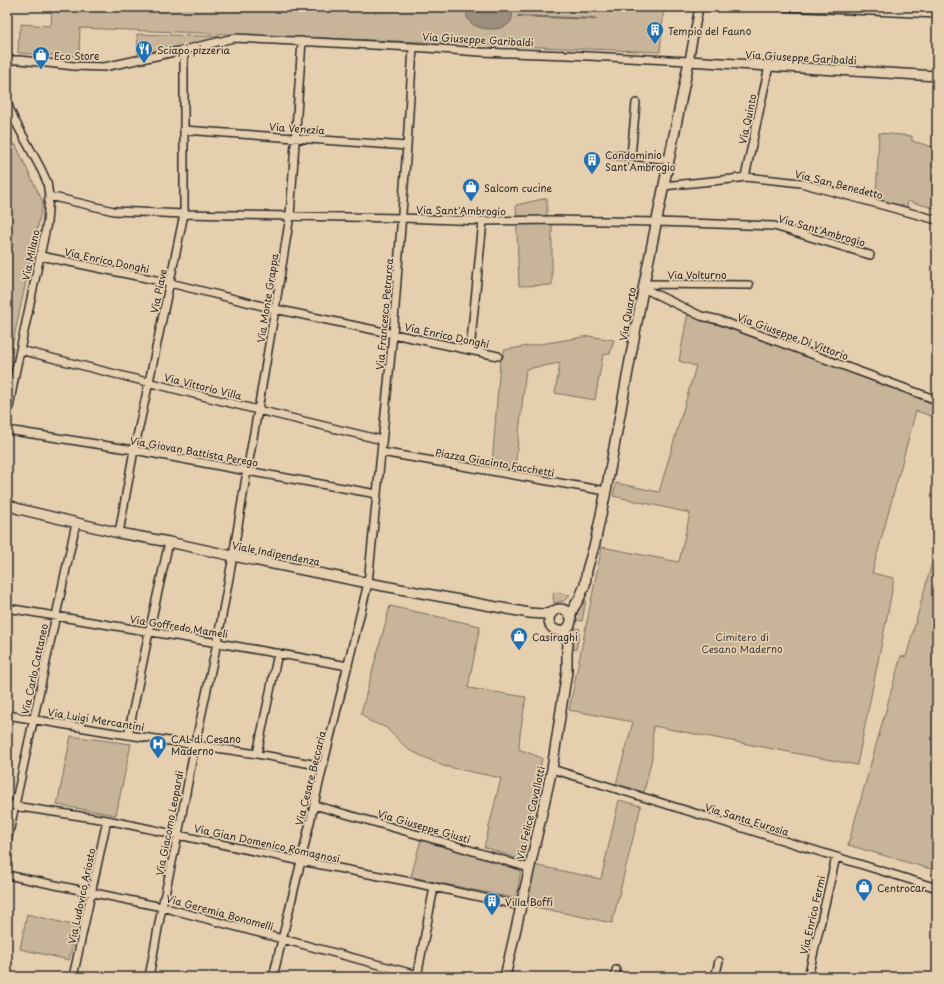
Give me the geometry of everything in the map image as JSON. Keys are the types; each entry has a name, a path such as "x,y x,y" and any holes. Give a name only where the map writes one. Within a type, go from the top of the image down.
{"street":[{"path":"689,61 699,7"},
{"path":"784,7 937,14"},
{"name":"Via Giuseppe Garibaldi","path":"7,60 104,67 234,38 413,46 480,52 689,61 937,76"},
{"name":"Via Monte Grappa","path":"233,556 246,471 258,410 290,216 302,41"},
{"name":"Via Francesco Petrarca","path":"368,583 393,334 413,46"},
{"name":"Via Piave","path":"119,533 134,450 184,214 184,50"},
{"name":"Via Giuseppe Garibaldi","path":"7,56 20,60"},
{"name":"Via Quarto","path":"562,609 574,598 587,570 595,543 643,286 689,61"},
{"name":"Via Quinto","path":"745,177 769,66"},
{"name":"Via Milano","path":"7,103 47,182 50,196 41,256 20,350 7,419"},
{"path":"631,156 636,103"},
{"name":"Via Venezia","path":"184,130 407,146"},
{"path":"612,155 666,159"},
{"name":"Via San Benedetto","path":"663,186 745,177 802,183 937,220"},
{"name":"Via Sant'Ambrogio","path":"50,196 114,211 184,214 483,221 552,220 657,222 774,226 870,255"},
{"path":"470,350 483,221"},
{"name":"Via Enrico Donghi","path":"41,256 170,283 275,309 498,356"},
{"name":"Via Volturno","path":"643,286 750,284"},
{"name":"Via Giuseppe Di Vittorio","path":"643,286 701,316 719,320 937,400"},
{"name":"Via Vittorio Villa","path":"20,350 382,440"},
{"path":"7,372 15,374"},
{"name":"Via Giovan Battista Perego","path":"7,430 134,450 377,494"},
{"name":"Piazza Giacinto Facchetti","path":"381,452 606,490"},
{"name":"Viale Indipendenza","path":"7,504 19,510"},
{"name":"Viale Indipendenza","path":"7,510 19,510 119,533 368,583 529,613 552,613"},
{"name":"Via Carlo Cattaneo","path":"7,842 76,523"},
{"path":"128,735 169,542"},
{"name":"Via Giacomo Leopardi","path":"148,977 217,642 233,556"},
{"name":"Via Quarto","path":"570,616 583,591 587,570"},
{"name":"Via Cesare Beccaria","path":"273,977 368,583"},
{"name":"Via Goffredo Mameli","path":"7,608 217,642 348,666"},
{"path":"558,609 562,609 570,616 571,624 566,630 559,632 552,629 549,623 552,613 558,609"},
{"name":"Viale Indipendenza","path":"529,613 549,623"},
{"name":"Via Felice Cavallotti","path":"505,977 552,769 567,671 568,645 566,630"},
{"name":"Via Felice Cavallotti","path":"556,631 562,640 567,653"},
{"path":"257,754 278,653"},
{"name":"Via Luigi Mercantini","path":"7,715 257,754 323,766"},
{"name":"Via Santa Eurosia","path":"552,769 937,888"},
{"name":"Via Gian Domenico Romagnosi","path":"7,804 108,820 521,906"},
{"name":"Via Giuseppe Giusti","path":"314,805 529,868"},
{"name":"Via Ludovico Ariosto","path":"73,977 108,820"},
{"name":"Via Enrico Fermi","path":"808,977 836,857"},
{"name":"Via Geremia Bonomelli","path":"7,875 162,907 420,976"},
{"path":"420,976 434,887"},
{"path":"715,977 719,961"}],"green space":[{"path":"52,7 664,7 660,52 80,28 79,57 18,53 19,31 21,30 21,24 50,26"},
{"path":"137,34 232,37 138,54"},
{"path":"879,133 912,136 912,141 937,148 937,209 908,201 907,207 876,199"},
{"path":"7,142 16,145 43,202 10,356 7,356"},
{"path":"547,198 547,220 552,220 552,285 519,286 516,205"},
{"name":"Cimitero di Cesano Maderno","path":"688,312 702,321 740,332 937,405 937,418 916,411 872,573 894,578 857,765 653,726 652,757 644,792 616,784 633,722 569,710 602,547 679,562 690,513 613,496 616,483 659,492 696,366 679,361"},
{"path":"589,336 614,340 610,354 603,355 595,400 555,393 560,363 526,369 515,469 492,465 500,362 503,357 504,350"},
{"path":"937,544 937,871 848,845 901,656 906,657"},
{"path":"554,592 570,595 564,601 554,603"},
{"path":"582,600 586,600 582,621 576,620 576,614"},
{"path":"390,606 480,626 468,688 526,697 519,749 542,758 521,860 484,847 501,778 443,766 409,750 385,727 369,721 361,713"},
{"path":"574,628 580,629 576,650 572,648 571,635"},
{"path":"71,736 131,744 116,815 57,805"},
{"path":"619,800 641,806 612,923 526,905 534,865 601,879"},
{"path":"421,839 521,870 517,894 513,898 411,877"},
{"path":"27,914 77,926 69,960 20,949"}],"shaded area":[{"path":"470,7 508,7 512,12 512,18 509,24 502,28 493,29 475,26 469,21 467,15"}],"waterway":[{"path":"518,16 596,19"}],"place":[{"name":"Tempio del Fauno","path":"655,45"},
{"name":"Sciapò pizzeria","path":"144,64"},
{"name":"Eco Store","path":"41,70"},
{"name":"Condominio Sant'Ambrogio","path":"592,175"},
{"name":"Salcom cucine","path":"471,202"},
{"name":"Casiraghi","path":"519,651"},
{"name":"CAL di Cesano Maderno","path":"158,759"},
{"name":"Centrocar","path":"864,902"},
{"name":"Villa Boffi","path":"492,916"}]}
